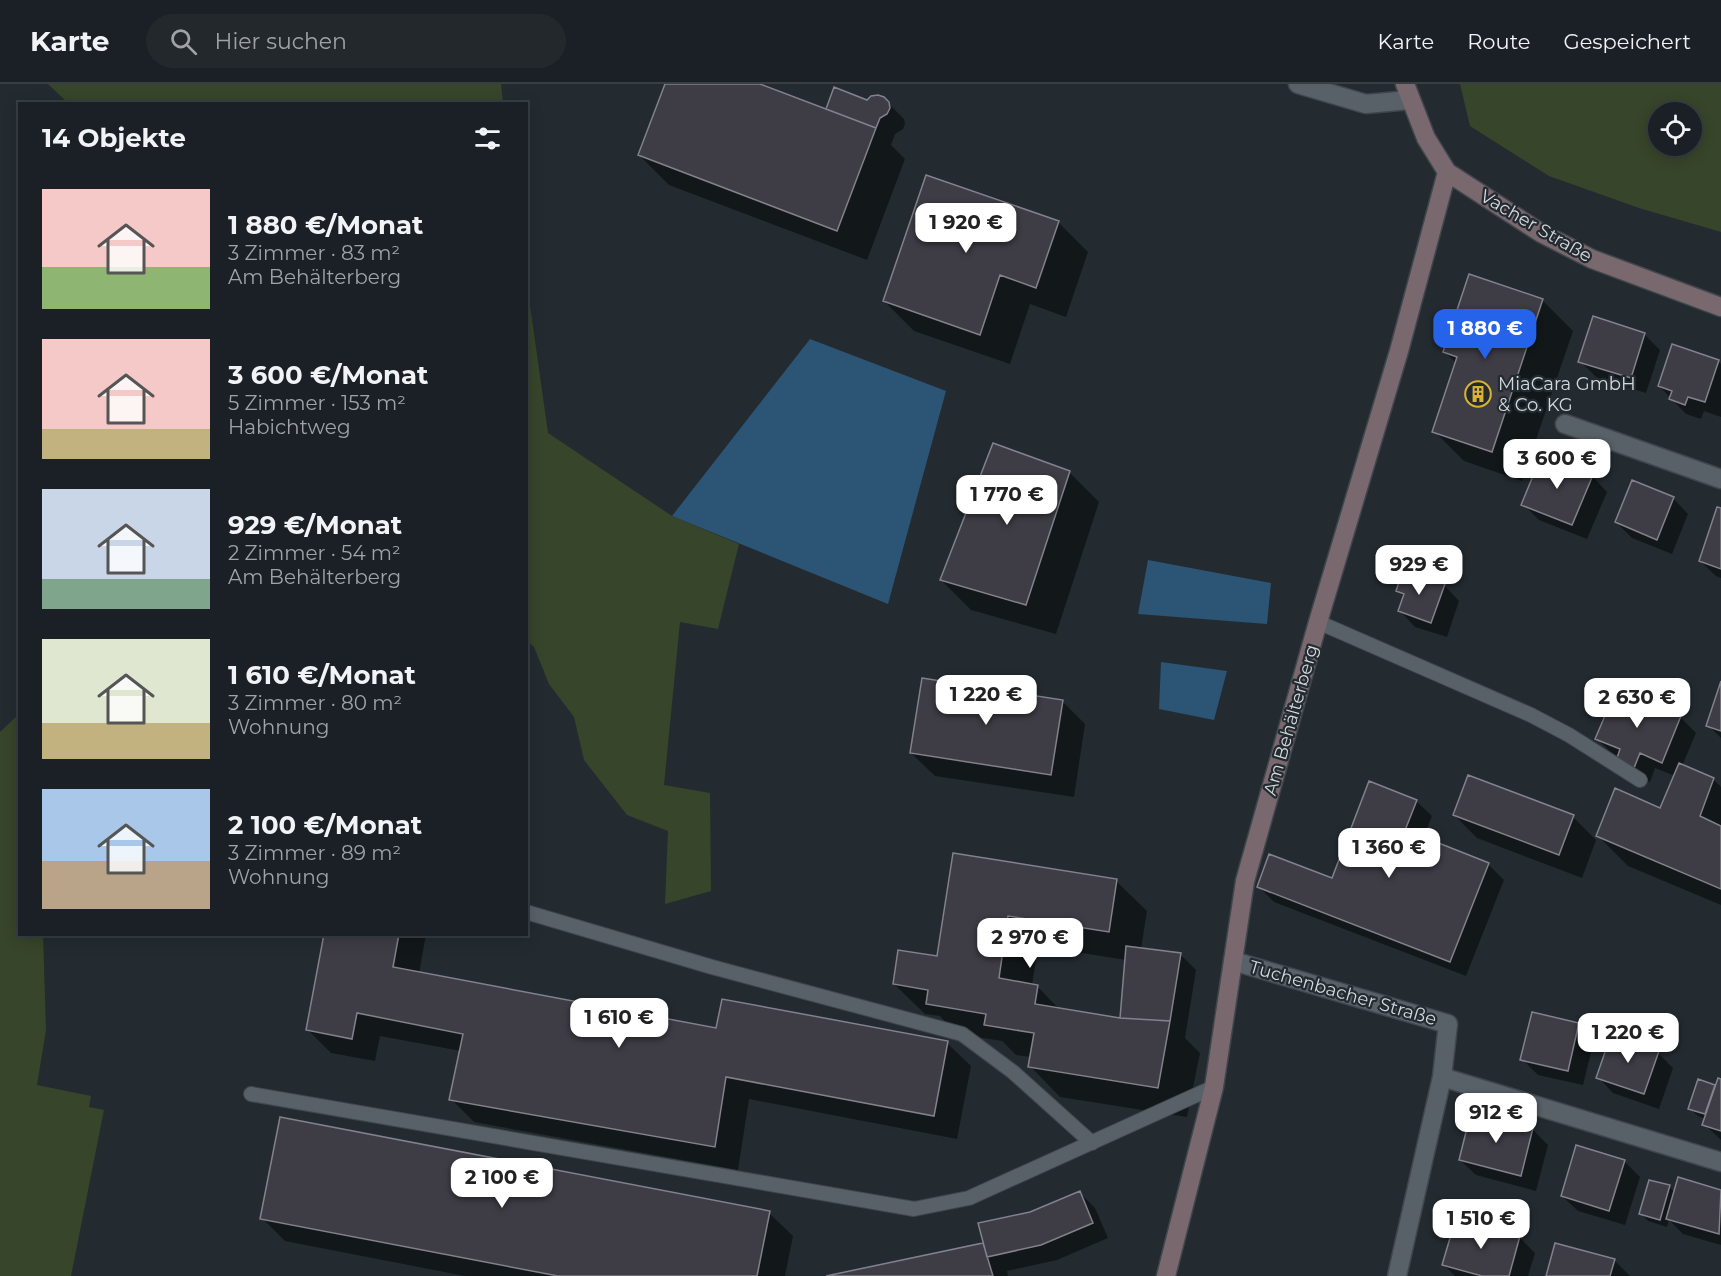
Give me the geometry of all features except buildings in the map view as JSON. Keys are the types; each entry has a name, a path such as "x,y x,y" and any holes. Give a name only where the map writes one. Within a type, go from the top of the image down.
{"street":[{"path":"1298,84 1366,104 1407,92"},
{"name":"Vacher Straße","path":"1407,92 1426,138 1447,172 1541,233 1592,259 1721,307"},
{"name":"Am Behälterberg","path":"1166,1276 1214,1087 1245,881 1318,622 1399,351 1447,172"},
{"path":"1565,424 1721,479"},
{"name":"Tuchenbacher Straße","path":"1233,961 1448,1024 1442,1077 1397,1276"},
{"path":"1442,1077 1721,1162"}],"lane":[{"path":"1318,622 1531,715 1569,735 1640,780"},
{"path":"528,913 712,967 962,1034 1014,1072 1092,1143"},
{"path":"251,1094 915,1209 969,1198 1214,1087"}],"green space":[{"path":"48,84 501,84 503,102 67,102"},
{"path":"1460,84 1721,84 1721,232 1639,208 1549,176 1470,126"},
{"path":"528,291 548,433 672,516 739,544 718,629 680,622 664,785 710,793 711,891 665,904 668,831 627,815 584,760 574,717 549,684 534,647 528,641"},
{"path":"18,715 18,936 43,936 46,1030 37,1085 91,1096 89,1107 104,1110 71,1276 0,1276 0,732"}],"water":[{"path":"810,339 946,391 888,604 672,516"},
{"path":"1148,560 1271,583 1267,624 1138,614"},
{"path":"1161,662 1227,671 1214,720 1159,709"}],"place":[{"name":"MiaCara GmbH & Co. KG","path":"1478,394"}]}
